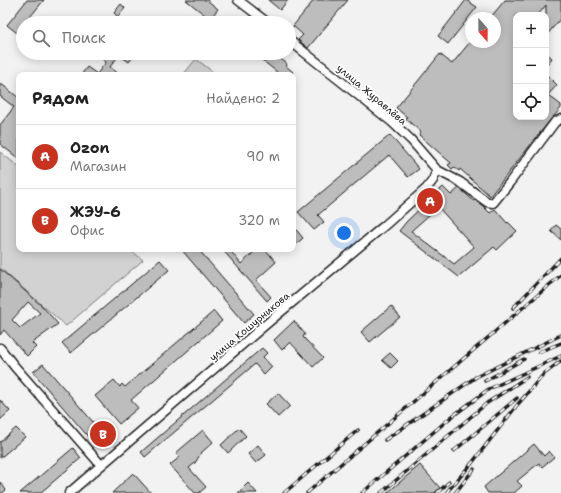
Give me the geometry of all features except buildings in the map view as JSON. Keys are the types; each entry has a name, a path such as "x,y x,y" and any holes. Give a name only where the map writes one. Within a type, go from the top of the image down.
{"street":[{"path":"238,0 259,16"},
{"name":"улица Журавлёва","path":"296,46 392,122 411,140 437,170"},
{"path":"437,170 460,182 487,202 493,203 555,122 561,119"},
{"name":"улица Кошурникова","path":"69,493 101,464 427,188 434,180 437,170"},
{"path":"0,348 15,368 101,464"}],"shaded area":[{"path":"195,60 197,60 213,72 185,72"},
{"path":"0,152 16,165 16,252 133,252 143,260 66,326 0,268"}],"railway":[{"path":"513,308 561,258"},
{"path":"307,493 561,275"},
{"path":"385,440 476,377 561,335"},
{"path":"539,352 561,343"},
{"path":"362,493 450,418 489,389 561,356"},
{"path":"485,381 524,359"},
{"path":"446,493 544,374 561,361"},
{"path":"381,493 487,403 527,377"},
{"path":"454,451 517,398"},
{"path":"284,493 358,430"},
{"path":"455,493 474,469"},
{"path":"437,493 449,482"}],"place":[{"name":"Ozon","path":"430,201"},
{"name":"ЖЭУ-6","path":"103,434"}]}
